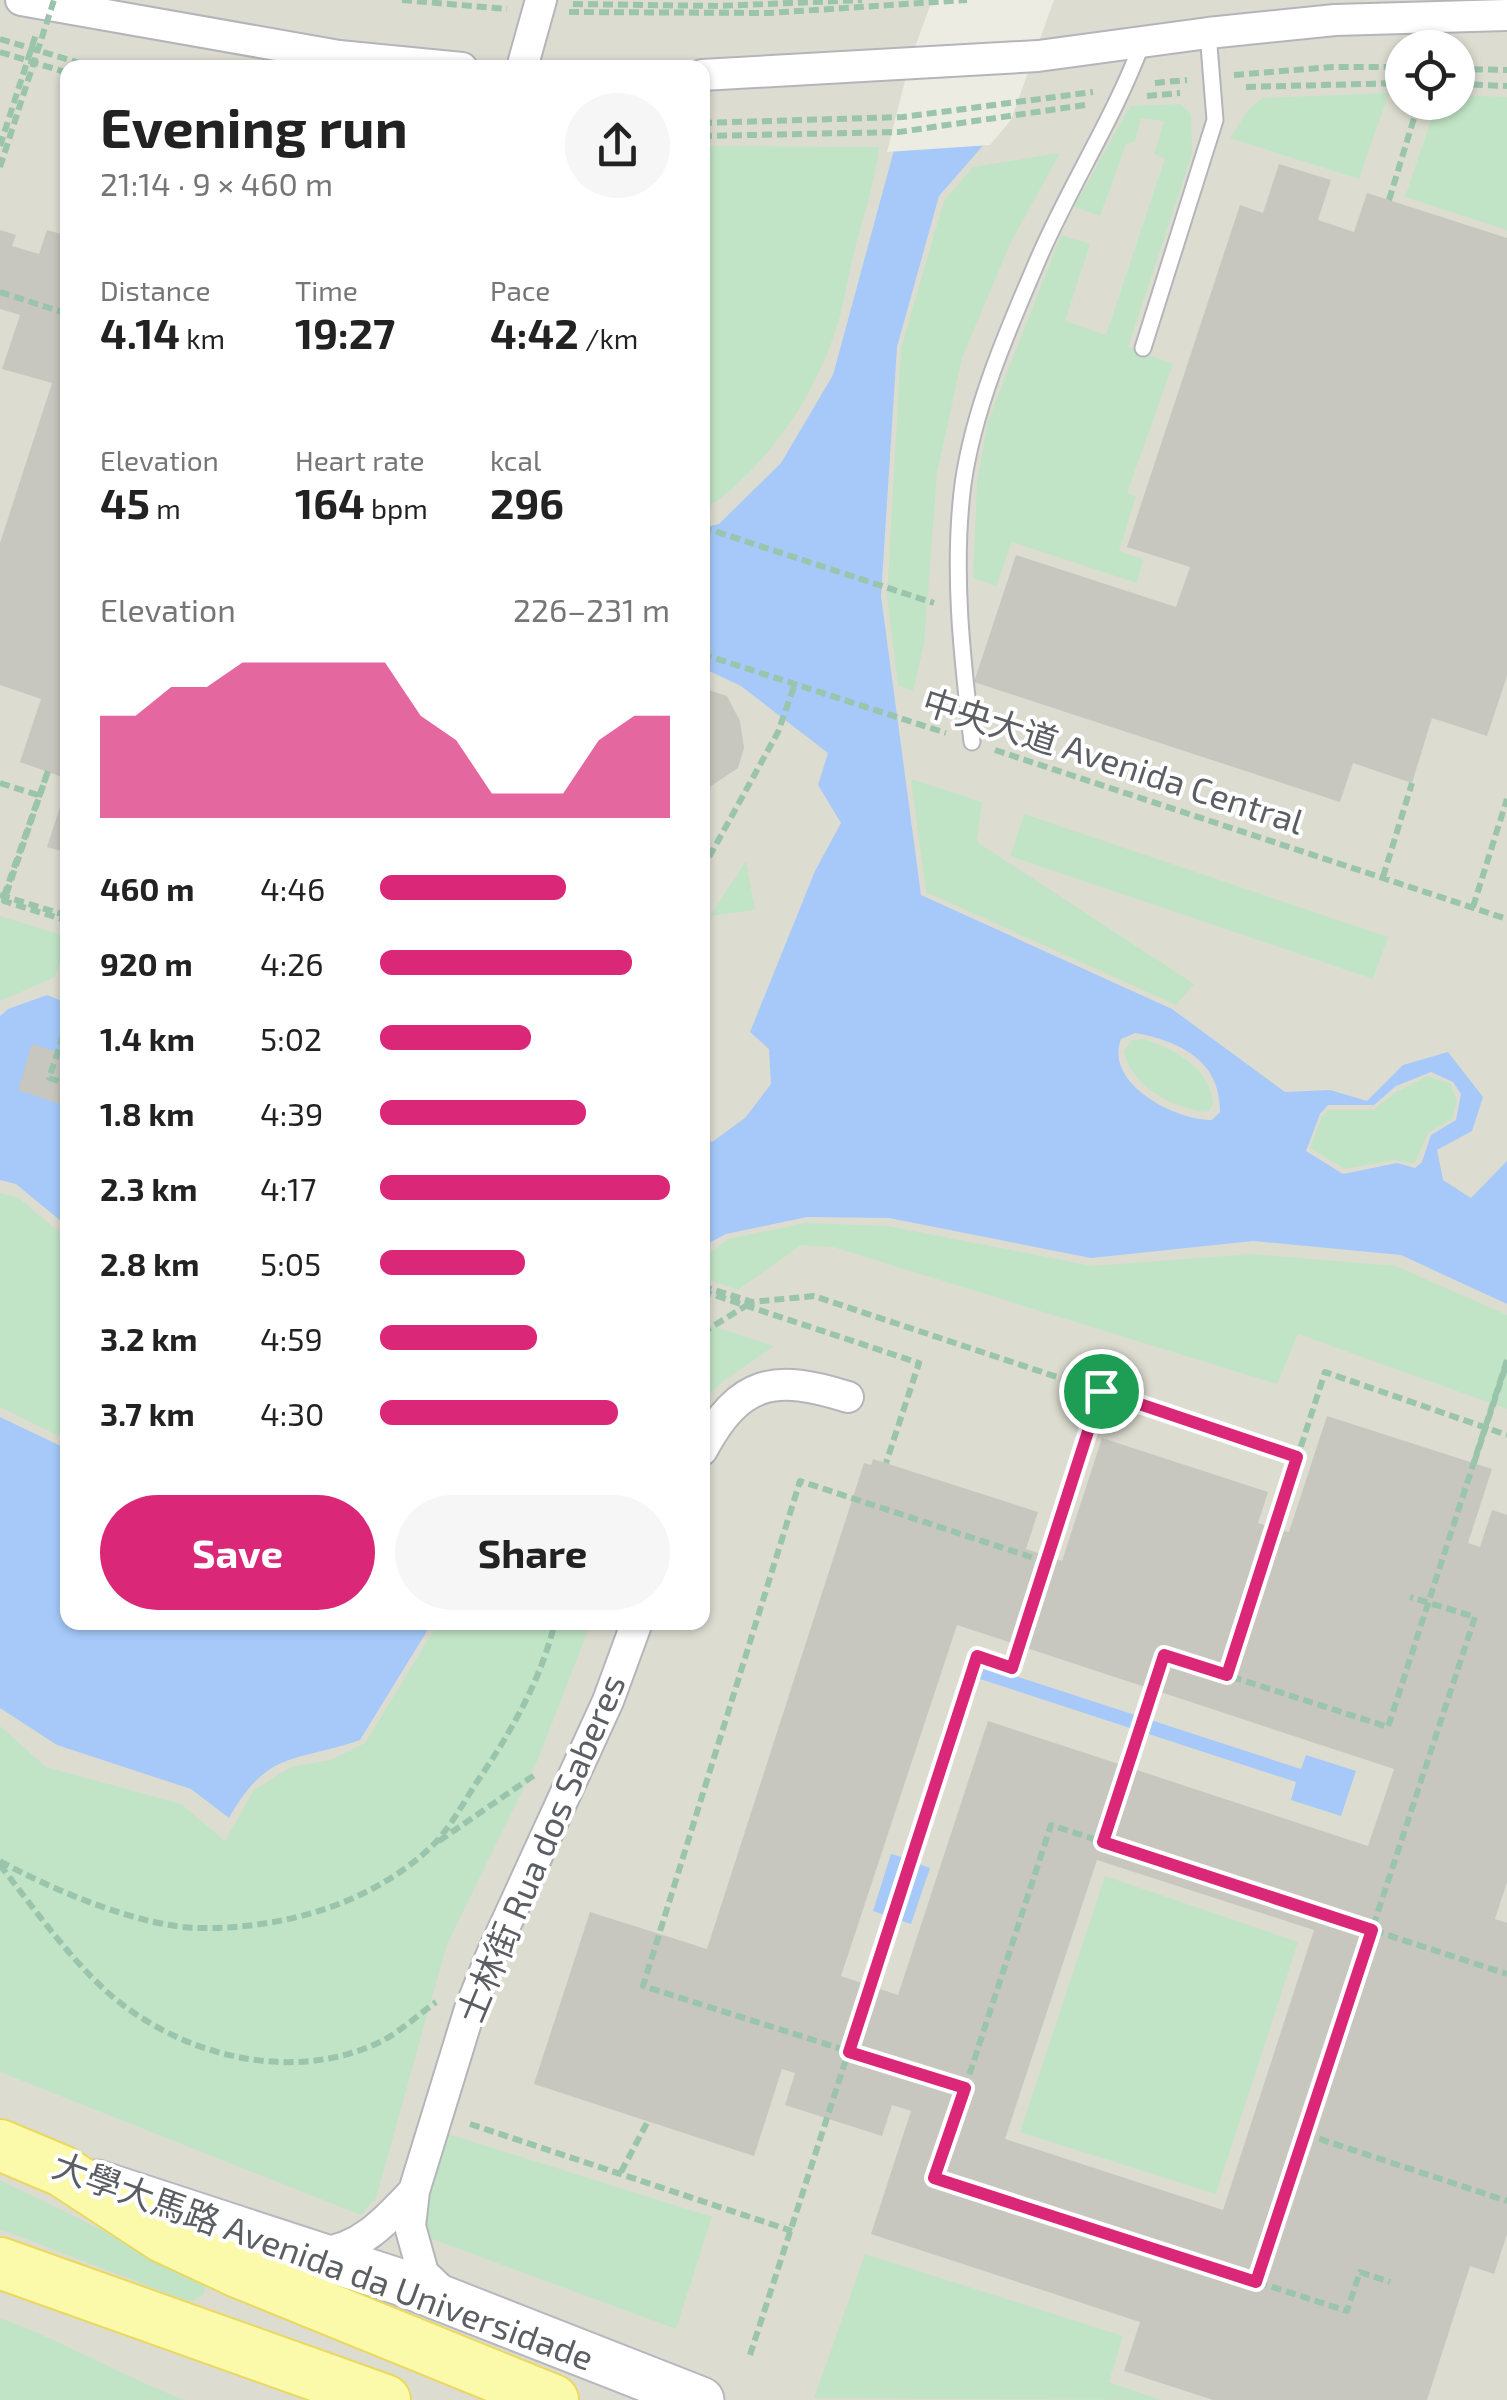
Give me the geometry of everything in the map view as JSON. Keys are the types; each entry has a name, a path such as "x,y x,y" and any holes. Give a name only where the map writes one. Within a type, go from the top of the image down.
{"main road":[{"name":"大學大馬路 Avenida da Universidade","path":"0,2145 62,2171 457,2304 702,2400"},
{"path":"62,2171 164,2236 238,2272 554,2400"},
{"path":"0,2264 385,2400"},
{"path":"94,2298 319,2400"}],"street":[{"path":"42,2 380,60"},
{"path":"524,60 540,5"},
{"path":"710,75 1038,56 1208,33 1338,10 1507,15"},
{"path":"710,1438 729,1410 757,1388 792,1382 848,1397"},
{"name":"士林街 Rua dos Saberes","path":"414,2191 492,1954 592,1736 634,1630"},
{"path":"313,2254 336,2252 356,2244 414,2191"},
{"path":"414,2191 410,2226 423,2273 457,2304"}],"lane":[{"path":"1143,348 1215,120 1208,33"},
{"path":"972,742 960,611 963,482 990,382 1041,254 1120,98 1142,42"}],"path":[{"path":"402,0 769,14 967,0"},
{"path":"540,5 718,6 862,0"},
{"path":"0,146 42,2"},
{"path":"0,166 42,2"},
{"path":"0,39 69,60"},
{"path":"0,52 60,70"},
{"path":"1475,69 1507,70"},
{"path":"1246,87 1385,83"},
{"path":"1475,85 1507,86"},
{"path":"710,136 899,132 1120,98"},
{"path":"710,122 903,117 1012,104 1007,118"},
{"path":"1390,200 1414,120"},
{"path":"0,292 60,311"},
{"path":"710,529 935,603"},
{"name":"中央大道 Avenida Central","path":"710,657 1507,918"},
{"path":"710,855 778,732 795,684"},
{"path":"60,916 2,896 48,771 4,901 60,917"},
{"path":"1383,878 1412,782"},
{"path":"0,783 38,796"},
{"path":"1472,907 1507,798"},
{"path":"60,1045 49,1078 60,1081"},
{"path":"60,1056 53,1077 60,1080"},
{"path":"710,1290 752,1302 814,1296 1297,1457"},
{"path":"710,1291 920,1363 886,1463"},
{"path":"710,1329 752,1302"},
{"path":"1474,1464 1507,1361"},
{"path":"1103,1842 1164,1655 1388,1727 1507,1361"},
{"path":"1227,1675 1325,1372 1507,1435"},
{"path":"750,2355 977,1656 1012,1668 1101,1391"},
{"path":"965,2088 643,1986 800,1480 1046,1562"},
{"path":"1256,2282 1474,1617 1410,1597"},
{"path":"434,1845 525,1706 552,1630"},
{"path":"0,1863 39,1883 116,1911 198,1928 279,1920 327,1909 376,1890 592,1736"},
{"path":"1390,2282 1360,2272 1347,2311 934,2178 1051,1825 1507,1974"},
{"path":"0,1863 57,1938 125,2007 184,2042 250,2061 320,2062 381,2041 492,1954"},
{"path":"438,2114 792,2230"},
{"path":"621,2172 648,2120"},
{"path":"1304,2134 1507,2201"}],"shaded area":[{"path":"0,0 1507,0 1507,2400 0,2400"}],"green space":[{"path":"1385,93 1385,104 1359,179 1230,138 1249,109 1262,98"},
{"path":"1475,96 1507,97 1507,230 1405,197 1431,120 1475,120"},
{"path":"1180,104 1191,114 1192,155 1128,347 1173,364 1127,493 1136,496 1119,551 1143,559 1137,583 1012,542 996,586 973,578 977,483 988,421 1061,235 1090,244 1065,321 1106,335 1165,158 1154,154 1164,121 1141,118 1135,141 1126,144 1100,216 1074,207 1130,106"},
{"path":"710,146 879,147 841,312 820,369 789,424 750,472 710,506"},
{"path":"1060,153 1010,244 962,358 937,473 924,644 913,691 898,685 887,597 901,348 944,201 973,167"},
{"path":"911,779 982,802 977,842 1194,984 1176,1005 926,892"},
{"path":"1024,814 1388,937 1373,979 1010,856"},
{"path":"746,861 755,910 710,916"},
{"path":"0,916 60,935 60,962 55,977 0,1001"},
{"path":"1144,1039 1179,1055 1199,1071 1211,1092 1213,1105 1208,1112 1168,1101 1136,1076 1124,1052 1131,1040"},
{"path":"1428,1076 1450,1084 1457,1100 1452,1119 1428,1133 1415,1163 1393,1160 1345,1169 1310,1148 1322,1116 1330,1110 1373,1110 1396,1092"},
{"path":"0,1193 19,1198 60,1233 60,1437 0,1407"},
{"path":"806,1223 888,1226 1092,1266 1252,1254 1396,1266 1507,1315 1507,1409 1298,1334 1277,1384 833,1247 801,1245 738,1290 710,1280 710,1253 728,1239"},
{"path":"710,1325 774,1346 710,1394"},
{"path":"434,1630 588,1630 538,1759 447,1944 376,2198 361,2215 0,2072 0,1726 46,1767 181,1804 225,1841 254,1790 291,1767 331,1760 365,1743"},
{"path":"1105,1876 1298,1942 1216,2194 1020,2132"},
{"path":"445,2133 712,2217 676,2329 413,2232"},
{"path":"0,2180 198,2277 205,2286 204,2294 190,2302 0,2229"},
{"path":"865,2254 1123,2336 1109,2382 1161,2400 814,2398"},
{"path":"0,2318 46,2337 184,2400 0,2400"}],"water":[{"path":"903,117 1007,118 939,196 897,347 881,596 921,895 1172,1009 1285,1092 1330,1090 1367,1101 1403,1065 1448,1052 1483,1097 1472,1131 1437,1150 1443,1180 1471,1198 1507,1161 1507,1304 1401,1255 1253,1241 1091,1258 889,1218 807,1217 726,1234 710,1242 710,1141 745,1118 771,1084 769,1049 750,1032 815,871 841,823 818,785 828,753 741,686 710,671 710,526 719,524 781,463 833,375","holes":["1135,1033 1182,1048 1205,1067 1218,1094 1220,1112 1212,1120 1179,1114 1132,1084 1118,1055 1121,1039","1431,1072 1453,1082 1461,1094 1456,1120 1431,1135 1422,1162 1415,1168 1397,1163 1343,1174 1306,1151 1320,1114 1328,1105 1374,1105 1396,1086"]},
{"path":"47,995 60,1000 60,1220 16,1184 0,1180 0,1016 8,1009"},
{"path":"0,1417 60,1446 60,1630 428,1630 360,1740 270,1769 243,1796 229,1818 191,1789 57,1745 0,1708"},
{"path":"969,1661 1301,1769 1306,1755 1356,1771 1341,1816 1291,1800 1296,1782 977,1678 916,1863 930,1868 911,1924 873,1911 891,1854 905,1858"}],"pier":[{"path":"932,0 1054,0 1011,120 990,145 887,152 910,61"}],"building":[{"path":"1279,164 1331,180 1318,220 1354,232 1367,193 1507,238 1507,676 1487,736 1432,718 1412,783 1353,763 1340,802 974,682 1016,555 1176,607 1190,567 1127,547 1240,205 1263,213"},
{"path":"0,230 16,235 12,246 39,254 47,230 60,234 60,776 20,762 41,699 0,685 0,543 52,383 2,369 20,315 0,309"},
{"path":"710,691 727,696 740,721 744,748 738,768 710,787"},
{"path":"60,807 60,851 47,847"},
{"path":"32,1044 60,1053 60,1104 18,1090"},
{"path":"1327,1416 1492,1469 1468,1543 1480,1547 1492,1510 1507,1515 1507,1882 1495,1919 1507,1923 1507,2234 1494,2274 1470,2266 1427,2400 1213,2400 1124,2371 1140,2322 871,2234 911,2111 892,2105 882,2136 785,2105 795,2073 782,2069 754,2156 534,2084 590,1912 707,1949 864,1463 871,1465 873,1459 1038,1512 1026,1549 1062,1561 1102,1438 1268,1492 1258,1523 1289,1532","holes":["957,1625 1394,1769 1368,1846 988,1721 898,1995 841,1976","1097,1860 1314,1930 1223,2210 1005,2139"]}],"route":[{"path":"1101,1391 1297,1457 1227,1675 1164,1655 1103,1842 1372,1930 1256,2282 934,2178 965,2088 849,2052 977,1656 1012,1668 1101,1391"}]}
